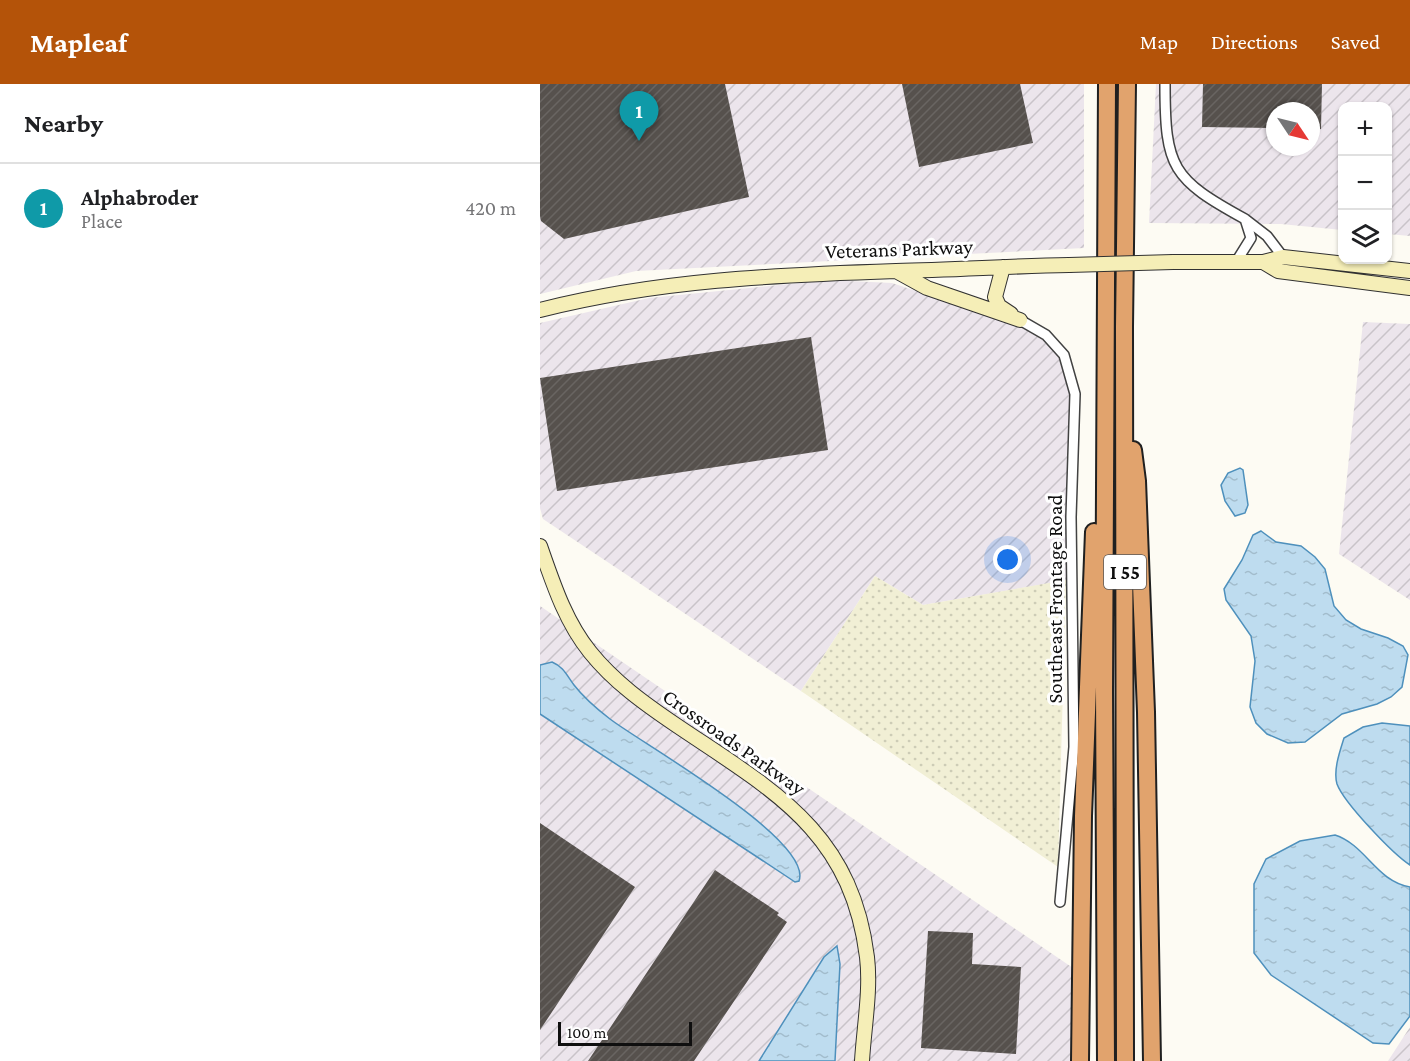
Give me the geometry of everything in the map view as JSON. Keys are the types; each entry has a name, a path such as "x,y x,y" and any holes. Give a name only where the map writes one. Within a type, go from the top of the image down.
{"highway":[{"name":"I 55","path":"1106,1061 1107,84"},
{"name":"I 55","path":"1125,1061 1127,84"},
{"path":"1125,388 1137,481 1150,879 1152,1061"},
{"path":"1080,1061 1083,816 1091,578 1105,390"}],"main road":[{"name":"Veterans Parkway","path":"540,310 650,287 715,279 821,272 1173,261 1263,262 1284,258 1410,271"},
{"name":"Veterans Parkway","path":"1263,262 1278,272 1410,288"},
{"path":"1003,267 995,297 999,306 1020,320"},
{"path":"896,271 927,288 1020,320"},
{"name":"Crossroads Parkway","path":"540,546 566,615 591,653 607,670 653,709 770,788 801,815 826,844 848,885 860,922 867,959 862,1061"}],"street":[{"path":"1165,84 1167,139 1175,168 1191,186 1245,219 1267,236 1284,258"},
{"path":"1236,262 1251,238 1245,219"},
{"name":"Southeast Frontage Road","path":"1020,320 1046,335 1064,355 1076,394 1071,517 1074,747 1060,902"}],"shaded area":[{"path":"540,84 1084,84 1084,248 636,271 540,294"},
{"path":"1156,84 1410,84 1410,236 1392,234 1392,102 1338,102 1338,230 1281,224 1149,223"},
{"path":"828,280 892,283 1019,325 1040,335 1056,352 1067,372 1072,402 1069,580 923,605 875,576 801,691 543,519 540,508 540,323 649,298"},
{"path":"1363,322 1410,324 1410,600 1339,554"},
{"path":"875,576 923,605 1066,580 1058,867 801,691"},
{"path":"540,606 1073,968 1070,1061 540,1061"},
{"path":"1410,1027 1410,1061 1388,1061"}],"water":[{"path":"1240,468 1243,470 1248,505 1245,513 1235,516 1225,501 1221,485 1228,473"},
{"path":"1261,531 1276,542 1301,546 1315,557 1325,569 1334,606 1346,620 1361,629 1403,646 1408,655 1402,687 1391,697 1377,704 1342,714 1305,742 1288,743 1267,734 1256,723 1250,707 1255,661 1251,636 1226,600 1224,589 1242,560 1253,535"},
{"path":"552,662 562,669 582,694 610,719 754,818 780,842 796,863 799,881 795,882 540,714 540,665"},
{"path":"1382,723 1410,726 1410,865 1370,828 1341,792 1336,779 1336,767 1344,738 1363,727"},
{"path":"1335,835 1355,846 1388,878 1410,887 1410,1016 1389,1044 1373,1043 1271,975 1254,953 1254,884 1266,859 1300,841"},
{"path":"837,946 840,964 835,1061 759,1061 824,957"}],"building":[{"path":"540,84 725,84 749,197 564,239 541,221 540,216"},
{"path":"902,84 1020,84 1033,143 919,167"},
{"path":"1203,84 1322,84 1321,129 1320,102 1266,102 1266,128 1202,127"},
{"path":"811,337 828,450 557,491 540,378"},
{"path":"540,823 635,887 540,1030"},
{"path":"715,870 779,913 777,915 787,922 694,1061 588,1061"},
{"path":"928,931 973,933 972,964 1021,967 1016,1054 921,1048"}],"place":[{"name":"Alphabroder","path":"639,141"}]}
